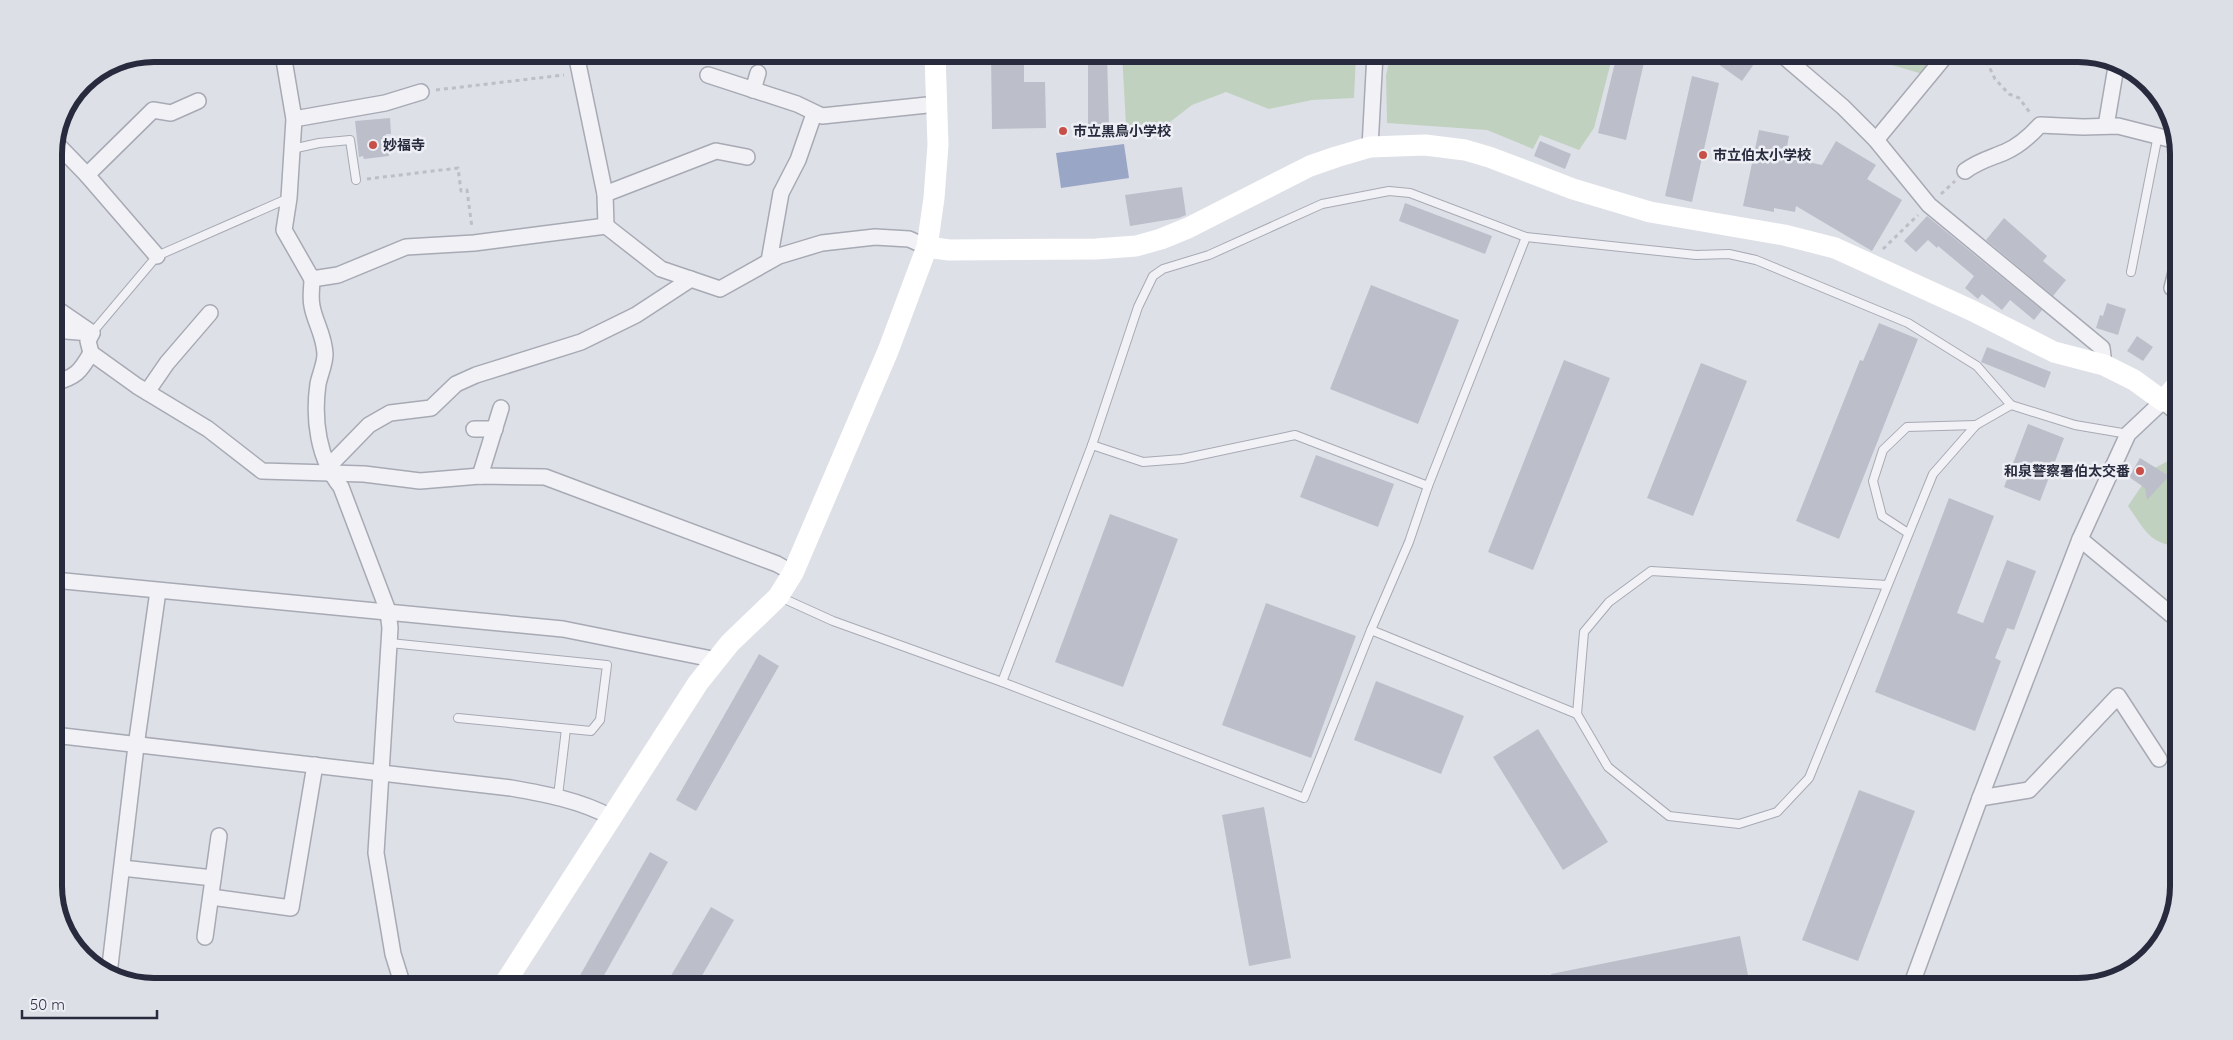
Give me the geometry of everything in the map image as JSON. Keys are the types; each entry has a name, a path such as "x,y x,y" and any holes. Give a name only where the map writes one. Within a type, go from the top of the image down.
{"street":[{"path":"284,62 294,119 289,198 284,230 312,278 312,306 323,334 325,356 318,383 316,414 322,452 331,474 341,486 388,611 390,642 376,853 393,954 400,978"},
{"path":"578,62 605,194 606,226"},
{"path":"508,978 672,721 730,644 778,597 793,573 888,351 927,247 936,167 935,62"},
{"path":"1370,147 1375,62"},
{"path":"1791,62 1843,106 1876,140 1929,205 2102,348 2104,365"},
{"path":"1876,140 1940,62"},
{"path":"2106,126 2116,70"},
{"path":"753,90 758,73"},
{"path":"708,75 797,104 814,114 822,116 937,104"},
{"path":"294,119 385,103 421,92"},
{"path":"88,174 153,110 171,113 198,101"},
{"path":"769,261 781,193 798,160 814,114"},
{"path":"1966,171 1976,162 2007,151 2024,141 2040,125 2118,126 2169,139"},
{"path":"312,278 338,275 406,247 474,243 606,226 660,269 720,289 779,256 822,243 875,237 909,239 927,247 959,250 1096,249 1136,246 1161,239 1188,228 1310,166 1370,147 1425,145 1465,150 1611,202 1690,221 1809,241 1835,248 1873,263 2054,352 2104,365 2134,380 2170,407"},
{"path":"63,150 88,174 157,256"},
{"path":"605,194 716,151 747,157"},
{"path":"331,474 331,464 369,424 390,413 431,408 456,384 476,375 581,342 636,315 691,279"},
{"path":"63,313 92,333"},
{"path":"147,392 167,363 210,313"},
{"path":"63,331 92,333"},
{"path":"92,333 88,341 91,353 147,392 208,430 262,471 364,474 420,481 480,476 545,477 776,564 793,573"},
{"path":"63,380 71,378 81,370 91,353"},
{"path":"1914,978 1980,798 2080,539 2128,434 2170,393"},
{"path":"480,476 501,408"},
{"path":"474,429 494,429"},
{"path":"2080,539 2170,614"},
{"path":"63,581 563,629 717,660"},
{"path":"110,966 136,746 158,591"},
{"path":"1980,798 2029,790 2118,696 2159,759"},
{"path":"63,736 511,788 558,796 597,809 611,817"},
{"path":"211,897 291,908 315,765"},
{"path":"205,937 219,836"},
{"path":"122,868 213,878"}],"lane":[{"path":"2131,272 2158,135"},
{"path":"292,149 319,143 350,140 356,180"},
{"path":"1002,682 1092,445 1145,288 1153,276 1163,268 1209,255 1322,204 1389,190 1410,193 1526,237 1696,255 1729,254 1756,260 1908,323 1977,366 2012,405 2075,425 2128,434"},
{"path":"92,333 157,256 289,198"},
{"path":"778,597 833,621 1002,682 1304,798 1371,630 1409,542 1428,486 1526,237"},
{"path":"1886,585 1651,571 1609,602 1584,632 1577,714 1608,767 1669,816 1739,824 1777,812 1809,778 1886,585 1933,474 1976,425 2012,405"},
{"path":"1908,533 1882,516 1873,481 1883,450 1907,427 1976,425"},
{"path":"1092,445 1143,462 1182,459 1295,435 1428,486"},
{"path":"1371,630 1577,714"},
{"path":"390,642 606,665 600,720 591,731 458,718"},
{"path":"558,796 566,729"}],"path":[{"path":"1987,62 1995,80 2009,94 2019,98 2040,125"},
{"path":"421,92 580,72"},
{"path":"356,180 458,168 461,191 467,190 474,243"},
{"path":"1873,263 1878,254 1966,171"}],"green space":[{"path":"1122,62 1356,62 1354,98 1312,100 1269,109 1226,92 1192,105 1157,132 1126,124"},
{"path":"1389,62 1611,62 1594,128 1579,150 1540,135 1533,149 1487,130 1387,123 1386,75"},
{"path":"1893,62 1937,62 1926,75 1892,65"},
{"path":"2170,461 2170,545 2154,539 2148,534 2128,506 2153,469"}],"water":[{"path":"1124,144 1129,178 1061,188 1056,153"}],"building":[{"path":"991,62 1024,62 1024,82 1045,82 1046,128 992,129"},
{"path":"1088,62 1107,62 1109,126 1088,126"},
{"path":"1615,62 1644,62 1626,140 1598,133"},
{"path":"1715,62 1755,62 1742,81"},
{"path":"1692,76 1719,83 1692,202 1665,196"},
{"name":"妙福寺","path":"390,118 391,134 386,134 389,156 364,159 363,156 359,157 355,121"},
{"path":"1759,130 1789,136 1785,157 1822,165 1836,141 1876,165 1867,179 1902,200 1872,251 1796,206 1795,212 1774,208 1774,212 1743,206"},
{"path":"1540,141 1571,154 1565,169 1534,156"},
{"path":"1182,187 1186,215 1179,218 1130,226 1125,195"},
{"path":"1405,203 1492,236 1485,254 1399,221"},
{"path":"1927,216 2042,310 2034,320 2010,300 2002,310 1982,294 1978,299 1965,288 1974,276 1938,246 1937,248 1928,240 1916,252 1904,241"},
{"path":"2004,218 2047,256 2043,261 2066,280 2053,296 1986,240"},
{"path":"1371,285 1459,320 1418,424 1330,389"},
{"path":"2107,303 2126,309 2118,335 2096,328 2100,315 2103,316"},
{"path":"1879,323 1918,339 1839,539 1796,521 1860,360 1863,361"},
{"path":"2137,336 2153,347 2143,361 2127,351"},
{"path":"1987,347 2051,372 2045,388 1981,362"},
{"path":"1564,360 1610,378 1533,570 1488,552"},
{"path":"1701,363 1747,381 1693,516 1647,498"},
{"path":"2028,424 2064,438 2040,501 2004,487"},
{"path":"1316,455 1394,484 1378,527 1300,497"},
{"path":"2140,458 2169,476 2147,500 2145,488 2129,477"},
{"path":"1949,498 1994,516 1957,613 1983,623 2007,560 2036,571 2014,630 2007,628 1995,658 2001,661 1975,731 1875,692"},
{"path":"1110,514 1178,539 1123,687 1055,662"},
{"path":"1266,603 1356,636 1311,758 1222,725"},
{"path":"759,654 779,666 696,811 676,800"},
{"path":"1376,681 1464,716 1441,774 1354,740"},
{"path":"1538,729 1608,842 1563,870 1493,757"},
{"path":"1859,790 1915,811 1858,961 1802,940"},
{"path":"1264,807 1291,958 1249,966 1222,815"},
{"path":"650,852 668,862 603,978 579,978"},
{"path":"711,907 734,920 701,978 670,978"},
{"path":"1740,936 1749,978 1552,978 1551,974"}],"place":[{"name":"市立黒鳥小学校","path":"1063,131"},
{"name":"妙福寺","path":"373,145"},
{"name":"市立伯太小学校","path":"1703,155"},
{"name":"和泉警察署伯太交番","path":"2140,471"}]}
